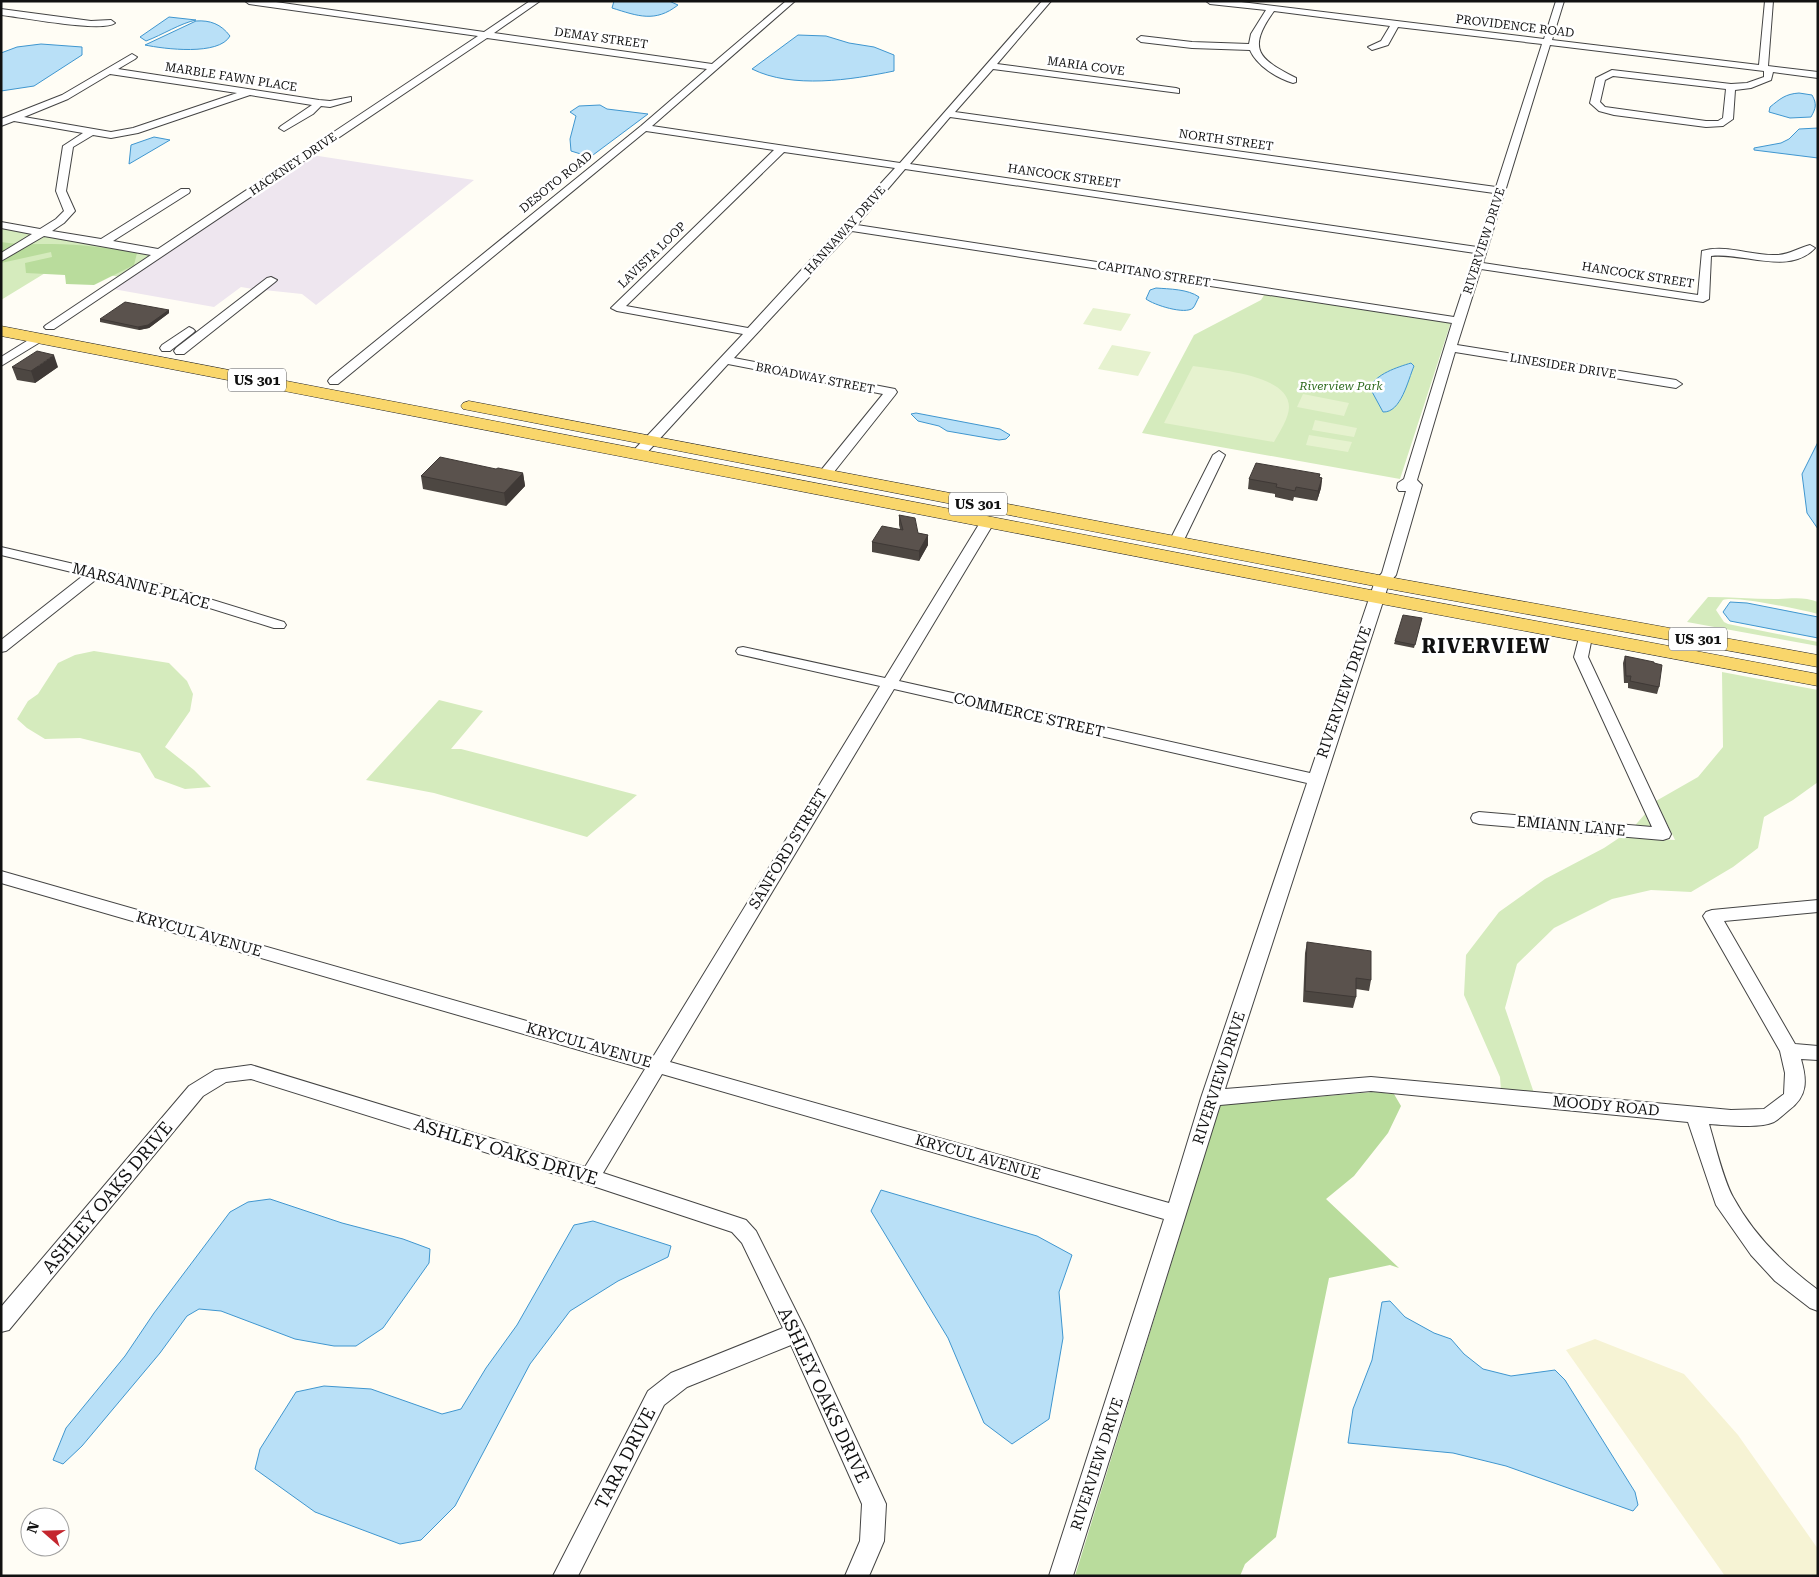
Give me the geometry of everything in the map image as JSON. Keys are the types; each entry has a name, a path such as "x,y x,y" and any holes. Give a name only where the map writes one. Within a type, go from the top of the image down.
{"main road":[{"name":"US 301","path":"1,317 169,354 190,367 335,388 638,454 792,483 988,514 1379,589 1818,661"},
{"name":"US 301","path":"1,331 57,342 260,366 348,392 410,403 464,406 825,474 1002,518 1118,538 1155,538 1176,542 1585,637 1818,680"},
{"path":"57,342 102,344 157,354 169,354 174,358 218,366 260,366"},
{"path":"1585,637 1605,631 1689,646 1722,644"}],"street":[{"name":"DEMAY STREET","path":"249,1 713,67"},
{"name":"HACKNEY DRIVE","path":"50,327 536,1"},
{"name":"DESOTO ROAD","path":"335,388 644,128 791,1"},
{"name":"HANNAWAY DRIVE","path":"638,454 849,227 1047,1"},
{"name":"PROVIDENCE ROAD","path":"1210,1 1818,75"},
{"path":"1295,12 1303,1"},
{"name":"RIVERVIEW DRIVE","path":"1061,1576 1211,1098 1314,780 1379,589 1389,574 1415,485 1410,480 1560,1"},
{"path":"1754,84 1762,69 1769,1"},
{"path":"4,8 91,24 110,23"},
{"path":"1271,9 1254,35 1252,47 1257,57 1277,72 1293,80"},
{"path":"1372,47 1385,43 1395,24"},
{"path":"1141,39 1192,45 1252,47"},
{"path":"1,123 66,97 132,57"},
{"name":"MARIA COVE","path":"992,66 1176,91"},
{"path":"1731,87 1728,119 1720,124 1706,124 1614,112 1602,109 1595,103 1601,78 1612,73 1742,87 1768,78 1762,69"},
{"name":"MARBLE FAWN PLACE","path":"110,71 319,103 330,104 348,99"},
{"path":"14,118 111,135 135,131 250,92"},
{"path":"284,128 310,112 319,103"},
{"name":"NORTH STREET","path":"949,114 1500,191"},
{"name":"HANCOCK STREET","path":"644,128 1481,251"},
{"path":"1,258 60,221 70,212 61,191 68,146 91,132"},
{"name":"LAVISTA LOOP","path":"750,332 617,308 782,148"},
{"path":"103,243 185,191"},
{"path":"1,225 160,253"},
{"name":"CAPITANO STREET","path":"849,227 1459,321"},
{"name":"HANCOCK STREET","path":"1477,265 1703,299 1706,253 1715,251 1770,258 1787,257 1810,248"},
{"path":"169,354 271,280"},
{"path":"1,362 38,338"},
{"name":"LINESIDER DRIVE","path":"1450,348 1676,384"},
{"name":"BROADWAY STREET","path":"724,360 891,392 825,474"},
{"path":"1176,542 1219,454"},
{"name":"SANFORD STREET","path":"590,1177 889,684 988,514"},
{"name":"MARSANNE PLACE","path":"1,551 160,588 279,625"},
{"path":"1,648 95,573"},
{"name":"EMIANN LANE","path":"1480,818 1663,834 1590,680 1581,656 1585,637"},
{"name":"COMMERCE STREET","path":"743,651 1314,780"},
{"name":"KRYCUL AVENUE","path":"1,877 1176,1214"},
{"name":"MOODY ROAD","path":"1211,1098 1372,1084 1731,1118 1768,1116 1793,1097 1795,1073 1789,1051 1712,916 1818,906"},
{"path":"1789,1051 1818,1053"},
{"name":"ASHLEY OAKS DRIVE","path":"1,1323 196,1091 222,1075 250,1072 590,1177 738,1226 749,1236 796,1333 874,1504 872,1541 858,1576"},
{"path":"1696,1115 1723,1199 1758,1249 1782,1275 1818,1302"},
{"name":"TARA DRIVE","path":"565,1576 656,1398 679,1380 796,1333"}],"shaded area":[{"path":"312,155 474,180 316,305 302,294 264,290 278,279 269,277 253,289 241,287 214,307 113,289"},
{"path":"1595,1339 1684,1374 1738,1435 1818,1549 1818,1576 1725,1576 1566,1350"}],"green space":[{"path":"1,226 158,253 121,277 55,267 1,300"},
{"path":"1,242 63,244 137,253 134,265 94,285 66,284 65,275 26,273 25,263 52,257 51,252 1,263"},
{"name":"Riverview Park","path":"1266,292 1451,322 1400,479 1142,433 1194,335 1261,300"},
{"path":"1093,308 1131,314 1121,331 1083,324"},
{"path":"1112,345 1151,352 1138,376 1098,369"},
{"path":"1193,366 1250,376 1277,387 1286,396 1289,411 1286,421 1274,442 1164,423"},
{"path":"1303,394 1349,403 1344,416 1297,407"},
{"path":"1315,420 1357,428 1354,437 1312,430"},
{"path":"1309,435 1352,442 1348,452 1306,445"},
{"path":"1708,597 1802,598 1818,602 1818,614 1769,604 1730,599 1723,600 1716,610 1724,622 1728,624 1818,642 1818,646 1687,622"},
{"path":"94,651 169,663 187,681 193,694 190,711 165,747 194,770 211,787 185,789 155,778 140,753 80,738 45,739 27,728 17,719 28,701 38,694 58,663 75,655"},
{"path":"1722,672 1818,690 1818,782 1793,800 1764,817 1758,848 1733,867 1691,892 1651,890 1612,899 1554,928 1517,964 1505,1008 1534,1093 1501,1090 1500,1077 1464,995 1466,955 1499,912 1545,879 1604,848 1631,830 1645,814 1657,839 1675,840 1656,801 1698,777 1723,747"},
{"path":"439,700 483,711 451,749 461,749 637,795 587,837 434,793 366,780"},
{"path":"1374,1092 1394,1094 1401,1106 1388,1133 1354,1176 1326,1199 1399,1268 1390,1265 1329,1278 1276,1537 1245,1564 1240,1576 1075,1576 1220,1105"}],"water":[{"path":"614,1 669,1 678,5 662,14 646,16 612,8"},
{"path":"169,17 196,20 146,41 140,37"},
{"path":"196,21 206,21 215,24 223,28 230,36 224,42 203,49 190,50 145,45"},
{"path":"798,35 826,36 849,43 874,47 894,55 894,71 841,80 803,81 768,75 752,69"},
{"path":"41,44 82,47 82,55 34,86 1,91 1,53 17,47"},
{"path":"1790,94 1812,95 1814,98 1815,106 1811,117 1790,118 1769,112 1770,107 1780,99"},
{"path":"600,105 607,109 648,114 593,155 584,155 571,151 570,139 576,116 570,112 579,106"},
{"path":"1818,128 1818,158 1754,150 1754,148 1781,143 1789,139 1799,129"},
{"path":"154,137 170,140 129,164 131,145"},
{"path":"1156,288 1184,291 1199,297 1193,308 1177,310 1146,299 1150,290"},
{"path":"1411,363 1414,366 1399,402 1389,411 1383,412 1370,388 1382,375"},
{"path":"916,413 1000,429 1010,435 1006,439 999,440 947,431 939,426 918,421 911,414"},
{"path":"1818,442 1818,529 1807,513 1802,474"},
{"path":"1730,602 1747,603 1818,617 1818,638 1730,621 1723,612"},
{"path":"881,1190 1037,1236 1072,1255 1059,1292 1063,1338 1049,1419 1012,1444 984,1423 948,1338 871,1211"},
{"path":"270,1199 430,1249 429,1263 383,1328 356,1346 334,1346 295,1339 221,1311 199,1309 187,1316 160,1353 82,1446 63,1464 53,1460 66,1428 125,1356 154,1313 230,1212 248,1202"},
{"path":"593,1221 671,1246 668,1257 618,1281 570,1311 530,1364 455,1506 421,1540 400,1544 315,1512 255,1469 260,1449 296,1392 324,1386 371,1389 442,1414 461,1409 486,1368 517,1325 574,1225"},
{"path":"1390,1301 1405,1317 1434,1333 1451,1339 1464,1354 1483,1369 1511,1376 1555,1370 1565,1380 1635,1492 1638,1505 1633,1511 1506,1466 1453,1453 1348,1443 1353,1409 1372,1360 1382,1302"}],"building":[{"path":"125,302 169,310 148,325 138,327 100,319"},
{"path":"37,351 54,355 31,371 12,367"},
{"path":"440,457 523,473 504,493 421,476"},
{"path":"1256,463 1320,474 1319,477 1322,478 1318,491 1296,487 1295,491 1276,487 1277,484 1249,479"},
{"path":"899,515 915,518 918,533 928,535 919,551 872,542 882,526 903,530"},
{"path":"1403,615 1422,618 1415,645 1395,641"},
{"path":"1625,656 1662,665 1659,687 1630,681 1631,676 1626,676"},
{"path":"1307,942 1371,951 1371,980 1356,978 1356,997 1305,991"}],"district":[{"name":"RIVERVIEW","path":"1486,646"}]}
